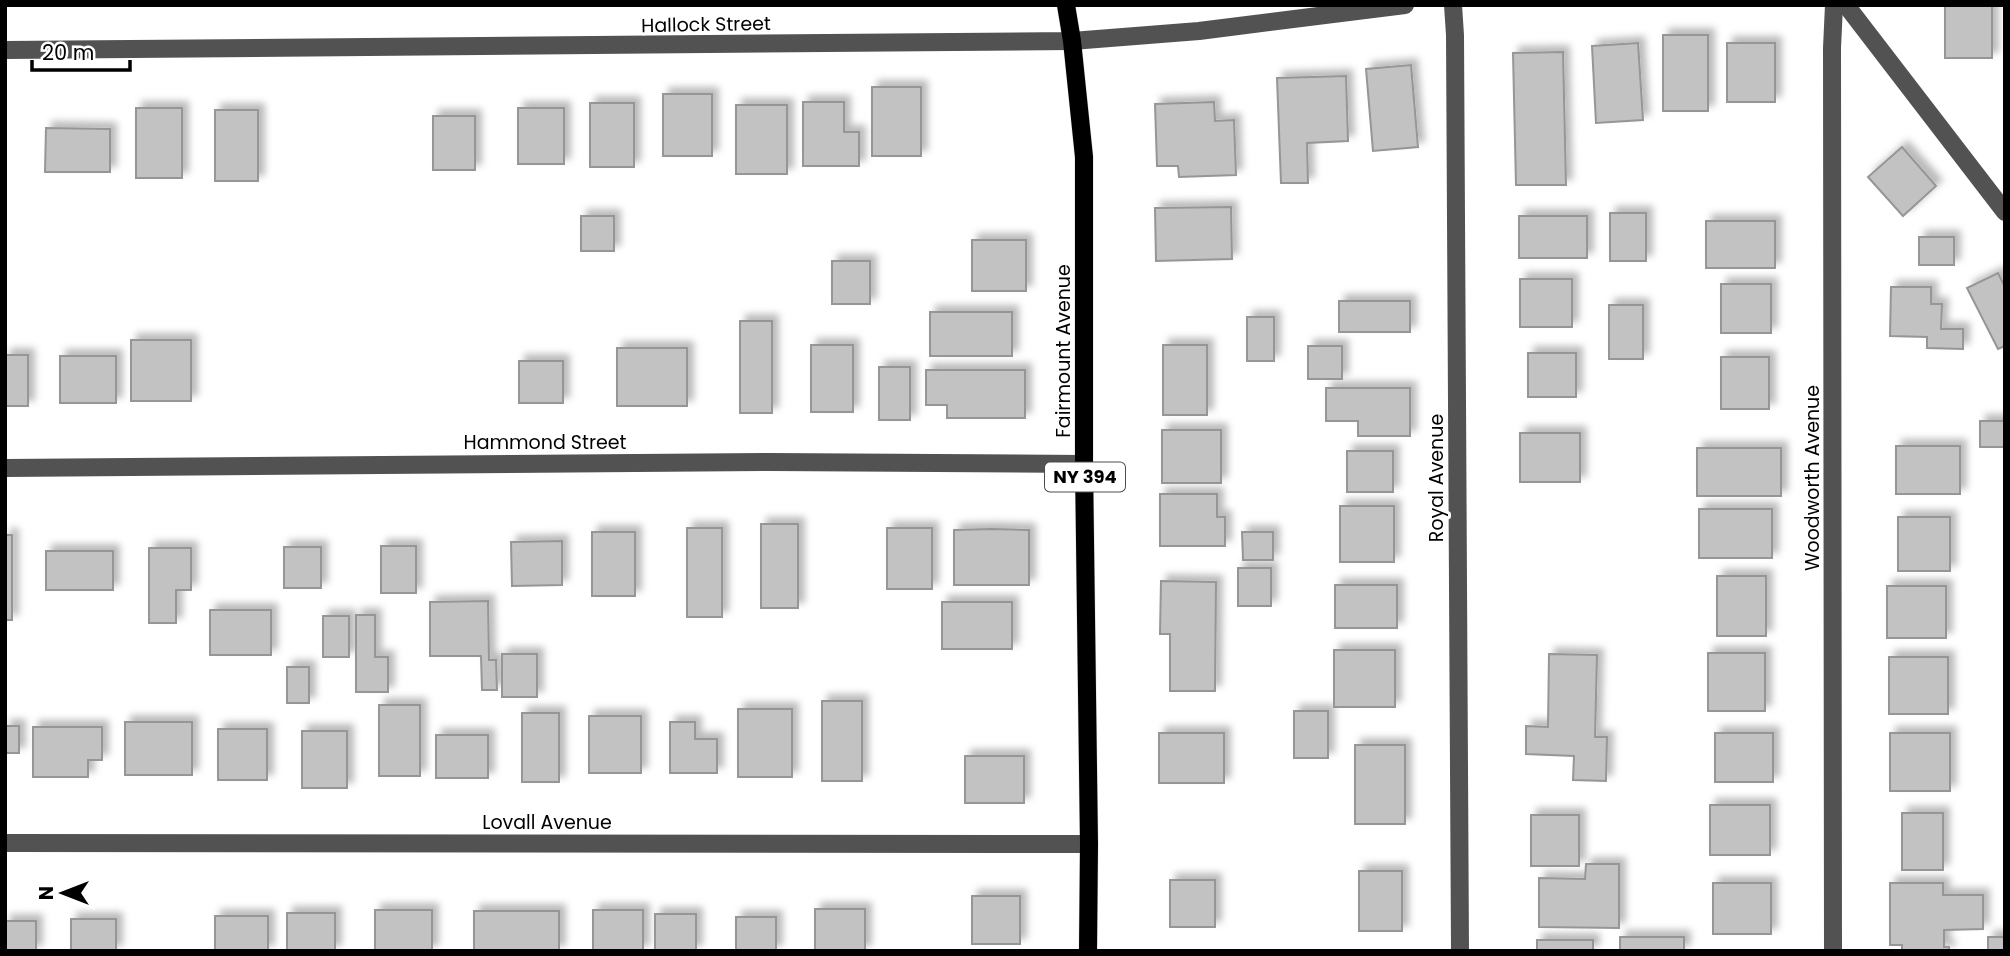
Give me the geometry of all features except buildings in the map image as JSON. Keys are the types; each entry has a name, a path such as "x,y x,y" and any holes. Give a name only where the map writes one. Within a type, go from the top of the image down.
{"main road":[{"name":"Fairmount Avenue","path":"1066,5 1084,157 1088,951"}],"street":[{"name":"Hallock Street","path":"5,50 1072,41 1199,31 1405,5"},
{"name":"Royal Avenue","path":"1453,5 1460,951"},
{"name":"Woodworth Avenue","path":"1833,951 1834,5"},
{"path":"1846,5 2005,212"},
{"name":"Hammond Street","path":"5,468 756,462 1084,464"},
{"name":"Lovall Avenue","path":"5,843 1089,844"}]}
